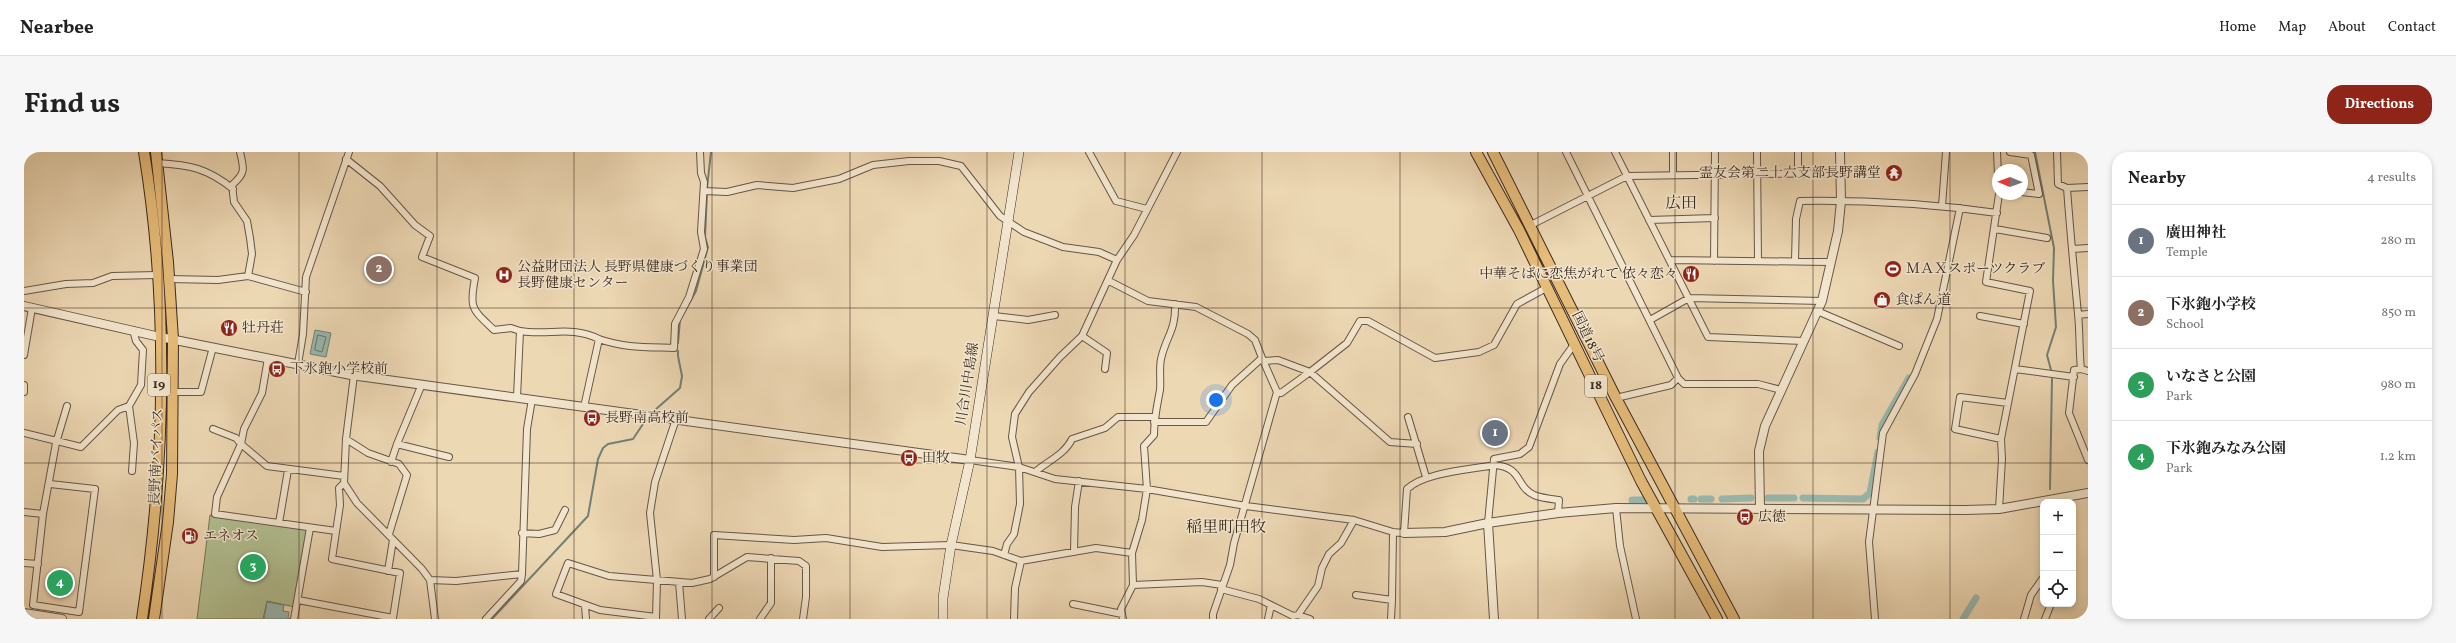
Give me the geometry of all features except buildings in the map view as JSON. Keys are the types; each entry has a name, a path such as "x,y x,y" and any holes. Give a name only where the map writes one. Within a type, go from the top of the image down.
{"highway":[{"name":"長野南バイパス","path":"142,619 150,565 158,469 160,337 156,247 144,152"},
{"name":"長野南バイパス","path":"154,619 167,529 172,474 173,338 169,278 156,152"},
{"name":"国道18号","path":"1476,152 1519,230 1548,287 1641,481 1717,619"},
{"name":"国道18号","path":"1493,152 1531,225 1616,398 1734,619"}],"main road":[{"name":"川合川中島線","path":"943,619 943,598 951,545 970,460 1019,152"}],"street":[{"path":"240,152 244,168 242,177 232,185 234,202 247,221 250,238 252,254 248,276"},
{"path":"298,364 303,334 308,269 349,152"},
{"path":"346,159 380,186 415,225 430,236 422,257 475,278 471,300 474,310 494,330 511,328 531,333 579,331 610,343 674,348 675,324 689,297 704,249 701,232 704,191 700,152"},
{"path":"1089,152 1116,201 1147,209"},
{"path":"1004,555 1007,544 1014,534 1020,504 1019,467 1012,436 1016,414 1022,401 1060,357 1082,336 1117,260 1134,236 1177,152"},
{"path":"1566,152 1678,378 1684,384 1758,384 1781,390"},
{"path":"1615,152 1708,337 1803,341"},
{"path":"1673,175 1674,152"},
{"path":"1714,261 1716,218 1715,152"},
{"path":"1757,152 1758,261"},
{"path":"1798,152 1798,173"},
{"path":"1760,509 1759,451 1765,426 1822,300 1829,262 1838,231 1841,201 1839,173 1840,152"},
{"path":"1942,206 1946,152"},
{"path":"1997,152 1998,164"},
{"path":"2010,152 2031,155 2039,194 2028,193"},
{"path":"2057,152 2058,184 2067,188 2088,186"},
{"path":"704,191 727,192 757,185 793,188 839,179 873,165 939,161 961,166 968,172 994,208 1008,221 1037,238 1063,247 1099,252 1117,260"},
{"path":"157,163 183,165 205,170 233,189"},
{"path":"1531,225 1587,195 1627,176 1839,173"},
{"path":"2067,188 2081,369"},
{"path":"1998,200 1986,282 2030,291 2001,438 2002,459 1999,509"},
{"path":"1795,261 1796,219 1800,201 1841,201 1942,206 1997,213"},
{"path":"1875,619 1870,557 1873,510 1883,433 1915,374 1935,327 1960,208"},
{"path":"1649,220 1716,218"},
{"path":"1995,230 2047,238"},
{"path":"2072,249 2088,248"},
{"path":"1670,260 1829,262"},
{"path":"24,292 66,284 94,283 112,276 157,275"},
{"path":"169,278 218,280 248,276 306,292"},
{"path":"1108,281 1148,301 1196,307 1248,334 1255,340 1277,392 1265,430 1246,506 1221,587 1213,619"},
{"path":"1277,392 1281,393 1347,344 1360,321 1368,321 1435,358 1479,352 1494,345 1517,304 1548,287"},
{"path":"1650,320 1689,298 1822,300"},
{"path":"1073,604 1122,617 1121,609 1133,585 1132,552 1142,520 1147,489 1144,446 1154,435 1154,420 1159,391 1161,360 1175,322 1175,304"},
{"path":"24,355 28,307 160,337 173,338 354,375 1019,467 1055,479 1147,489 1246,506 1354,520 1393,532 1404,533 1445,532 1488,523 1558,512 1616,508 1873,510 1999,509 2040,503"},
{"path":"1817,311 1899,346"},
{"path":"2078,315 2088,314"},
{"path":"994,316 1028,320 1055,315"},
{"path":"1980,316 2024,324"},
{"path":"132,471 134,443 129,406 141,385 143,350 136,341 133,330"},
{"path":"517,397 520,331"},
{"path":"1082,336 1108,353 1105,369"},
{"path":"584,407 599,339"},
{"path":"1494,619 1488,523 1494,459 1520,454 1529,447 1560,364 1575,343"},
{"path":"172,392 201,392 213,347"},
{"path":"268,358 262,393 244,429 241,444 217,497 215,514 336,531"},
{"path":"1035,472 1052,458 1067,449 1072,439 1105,428 1118,417 1206,422 1232,385 1262,359 1278,360 1310,372 1390,442 1417,444"},
{"path":"2015,369 2074,377"},
{"path":"2088,372 2081,369 2074,370 2069,413 2088,460"},
{"path":"298,600 394,618 400,573 332,559 340,505 339,488 344,479 346,439 354,375"},
{"path":"1616,398 1671,385 1678,378"},
{"path":"390,462 422,384"},
{"path":"24,385 24,392"},
{"path":"2001,438 1956,429 1960,397 2008,403"},
{"path":"486,619 521,581 527,429 532,399"},
{"path":"50,484 95,489 79,612 33,604 43,514 50,484 56,443 67,406"},
{"path":"24,433 56,443 80,447 118,410 129,406"},
{"path":"1408,417 1426,477"},
{"path":"676,419 655,482 650,513 657,580 656,618 585,606 556,594 568,563 609,576 657,580 679,582 700,582 714,577 747,557 771,558 799,561 806,566 806,597 803,619"},
{"path":"212,429 236,438 241,444 268,466 344,479"},
{"path":"346,439 359,448 390,462 399,464 407,475 391,537 388,571"},
{"path":"397,444 449,457"},
{"path":"1404,533 1407,489 1426,477 1494,466 1503,466 1514,471 1526,489 1535,496 1559,500 1558,512"},
{"path":"279,523 288,470"},
{"path":"344,479 357,503 422,569 430,580 435,619"},
{"path":"1074,552 1074,515 1079,481"},
{"path":"2060,499 2088,493"},
{"path":"1616,508 1620,546 1636,619"},
{"path":"522,533 539,534 555,530 565,510"},
{"path":"24,512 43,514"},
{"path":"1298,615 1318,586 1322,568 1329,554 1341,543 1354,520"},
{"path":"294,619 310,528"},
{"path":"1391,619 1393,532"},
{"path":"714,577 714,535 794,540 826,538 882,547 951,545 982,548 1021,561 1096,548 1132,552"},
{"path":"760,619 771,603 771,558"},
{"path":"1014,619 1015,588 1021,561"},
{"path":"24,563 38,564"},
{"path":"430,580 456,581 522,574"},
{"path":"679,582 682,619"},
{"path":"1133,585 1202,582 1259,599 1293,616 1298,615 1310,619"},
{"path":"2024,619 2031,595 2040,582"},
{"path":"1356,596 1392,600"},
{"path":"1268,619 1271,605"},
{"path":"585,606 586,619"},
{"path":"2045,619 2050,607"},
{"path":"709,619 718,608"},
{"path":"24,613 62,619"}],"green space":[{"path":"210,515 306,529 307,532 295,607 267,601 263,619 197,619"}],"water":[{"path":"315,330 331,333 326,357 310,354"},
{"path":"267,602 284,605 283,611 289,612 288,618 291,619 264,619"}],"waterway":[{"path":"707,188 711,152"},
{"path":"2035,152 2054,248 2053,281 2056,327 2047,355 2051,370"},
{"path":"678,343 680,320 696,291 708,247 705,237 707,194"},
{"path":"678,351 678,356"},
{"path":"655,410 680,388 682,376 678,356"},
{"path":"1880,438 1882,425 1909,378"},
{"path":"2050,489 2052,379"},
{"path":"492,619 588,516 598,459 603,448 608,444 633,439 645,421"},
{"path":"1803,498 1863,499 1870,493 1878,452"},
{"path":"1722,499 1751,498"},
{"path":"1768,498 1794,498"},
{"path":"1701,499 1711,499"},
{"path":"1632,500 1643,500"},
{"path":"1963,619 1976,598"}],"place":[{"name":"霊友会第二十六支部長野講堂","path":"1894,173"},
{"name":"下氷鉋小学校","path":"379,269"},
{"name":"ＭＡＸスポーツクラブ","path":"1893,269"},
{"name":"中華そばに恋焦がれて 依々恋々","path":"1691,274"},
{"name":"公益財団法人 長野県健康づくり事業団 長野健康センター","path":"504,275"},
{"name":"食ぱん道","path":"1882,300"},
{"name":"牡丹荘","path":"229,328"},
{"name":"下氷鉋小学校前","path":"277,369"},
{"name":"長野南高校前","path":"592,418"},
{"name":"廣田神社","path":"1495,433"},
{"name":"田牧","path":"909,458"},
{"name":"広徳","path":"1745,517"},
{"name":"エネオス","path":"190,536"},
{"name":"いなさと公園","path":"253,567"},
{"name":"下氷鉋みなみ公園","path":"60,583"}],"district":[{"name":"広田","path":"1681,204"},
{"name":"稲里町田牧","path":"1226,528"}]}
